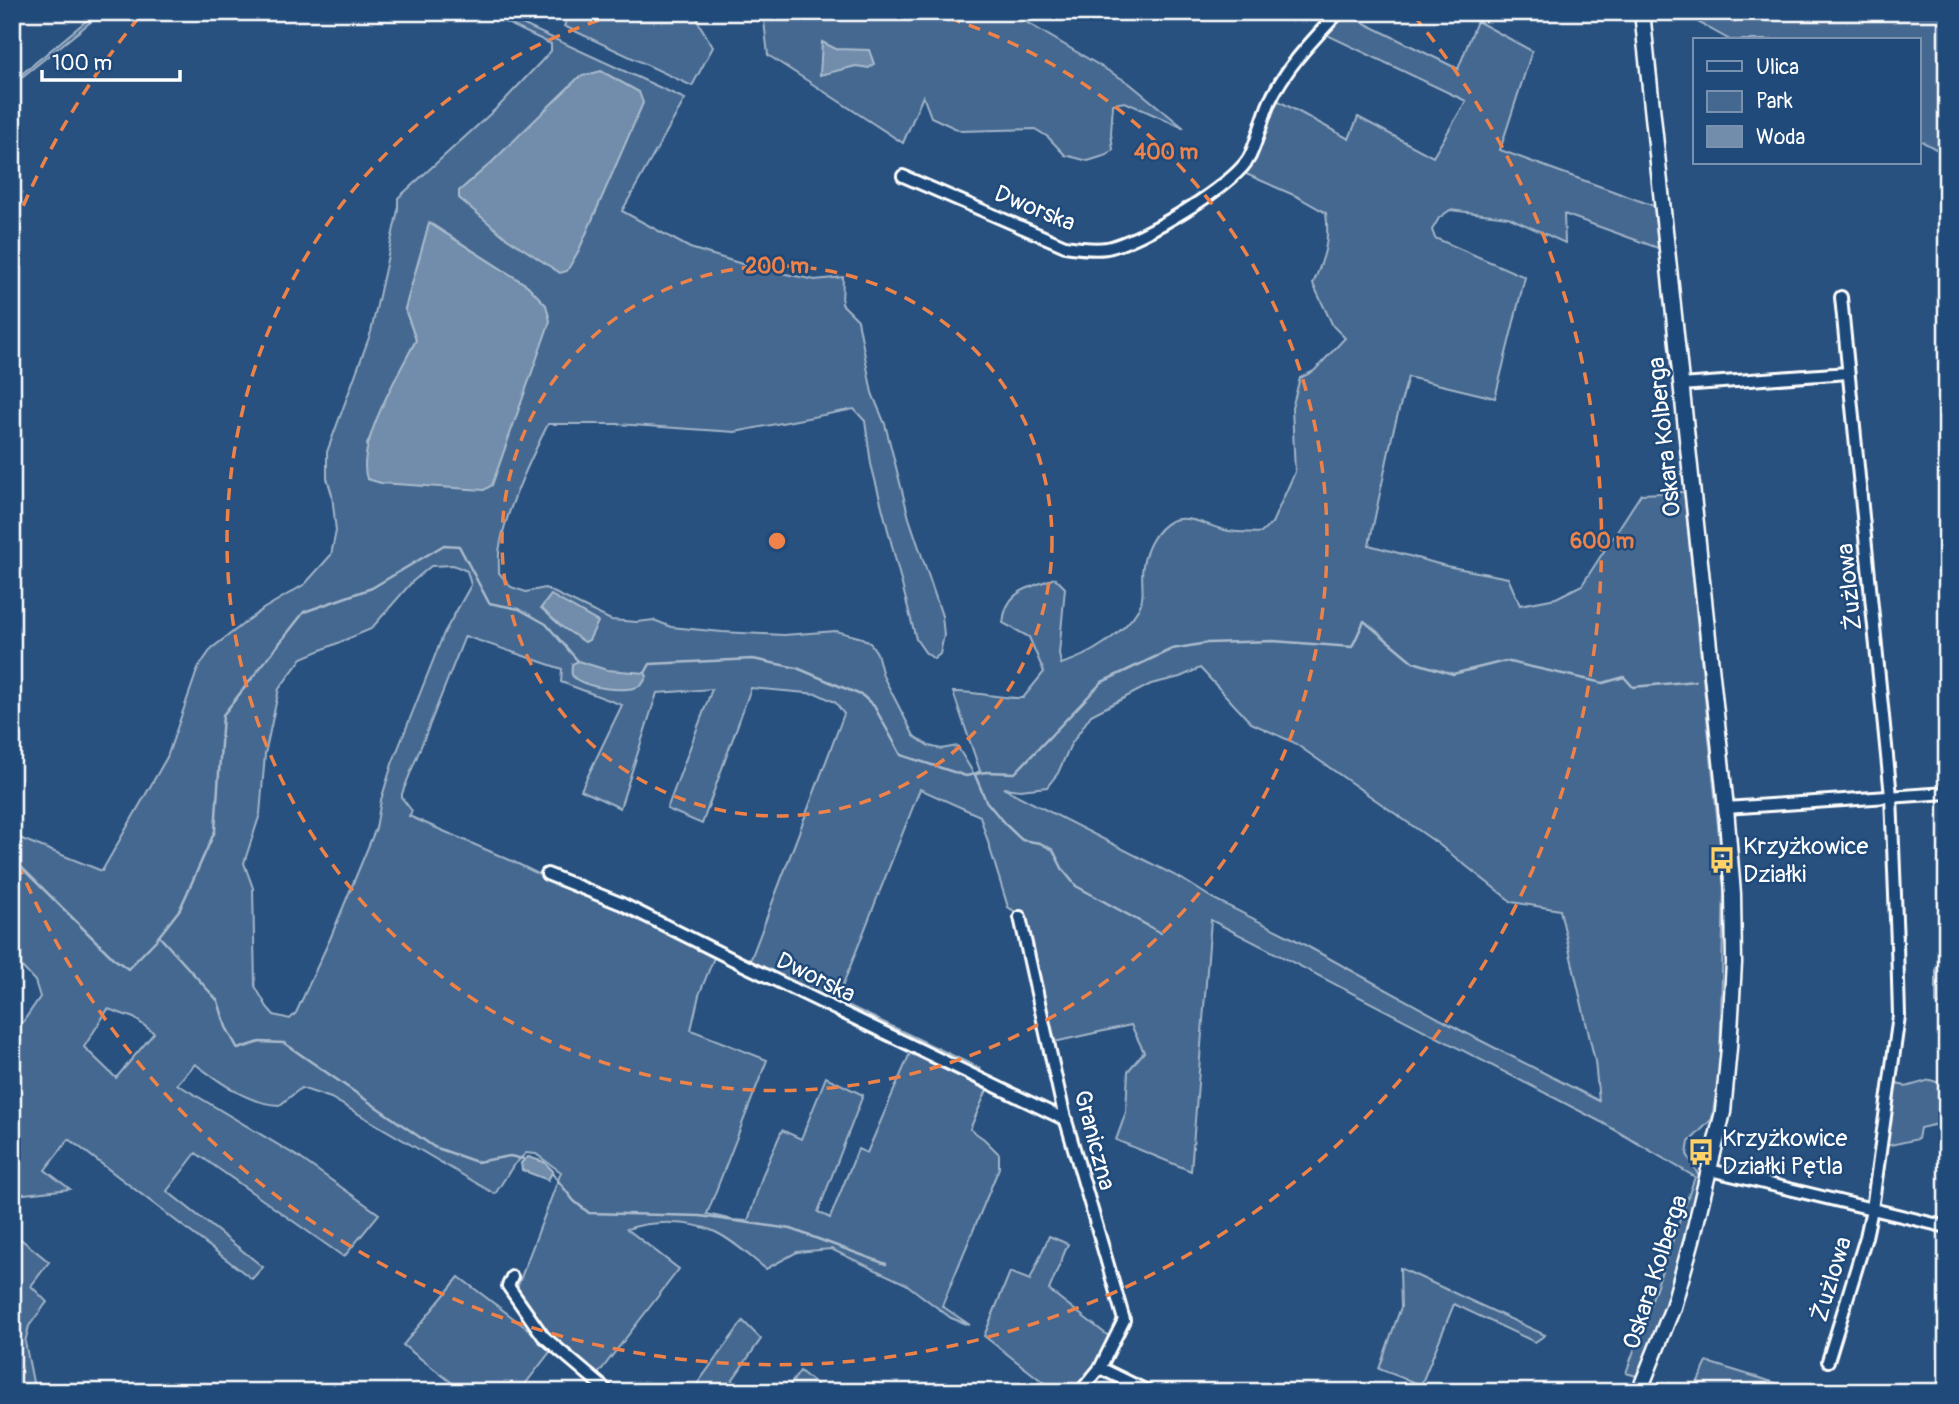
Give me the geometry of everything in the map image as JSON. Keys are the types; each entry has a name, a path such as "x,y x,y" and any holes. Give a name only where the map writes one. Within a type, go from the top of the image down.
{"main road":[{"name":"Oskara Kolberga","path":"1639,1390 1673,1307 1723,1112 1730,1048 1734,963 1731,858 1642,12"}],"street":[{"name":"Dworska","path":"903,176 1065,246 1106,248 1126,243 1213,192 1243,166 1250,156 1284,75 1339,12"},
{"name":"Żużlowa","path":"1828,1361 1872,1209 1899,1016 1891,796 1841,297"},
{"path":"1681,385 1848,373"},
{"path":"1726,808 1947,793"},
{"name":"Dworska","path":"547,874 622,904 1066,1120"},
{"name":"Graniczna","path":"1020,916 1066,1120 1124,1320 1100,1368 1080,1392"},
{"name":"Żużlowa","path":"1710,1170 1947,1227"},
{"path":"512,1278 508,1286 543,1336 609,1392"},
{"path":"1100,1368 1149,1392"}],"green space":[{"path":"97,12 103,12 12,85 12,82"},
{"path":"484,12 496,12 685,99 622,211 690,248 752,267 815,280 843,277 842,304 858,320 872,393 885,424 909,518 942,616 944,635 940,654 934,659 916,639 871,464 865,421 854,409 735,432 617,424 548,424 527,467 508,516 499,549 499,573 511,587 526,592 545,588 611,620 654,620 671,627 722,632 784,635 836,631 862,638 871,644 877,653 883,676 914,736 929,746 941,749 957,746 974,774 980,771 953,692 1023,698 1044,672 1029,637 1003,623 1005,612 1014,597 1027,588 1055,578 1065,588 1059,654 1061,664 1083,656 1105,643 1132,618 1141,603 1142,570 1146,552 1156,534 1165,525 1171,521 1185,519 1229,531 1261,533 1272,523 1295,472 1292,408 1300,378 1314,371 1345,338 1333,326 1313,284 1325,250 1326,213 1296,196 1246,174 1255,157 1275,99 1349,139 1358,117 1433,157 1466,101 1325,34 1344,13 1458,69 1477,21 1532,51 1500,150 1654,206 1658,248 1564,214 1565,243 1508,217 1450,210 1439,218 1432,230 1435,238 1525,277 1495,398 1408,377 1393,432 1369,545 1446,566 1508,578 1520,605 1556,598 1582,585 1641,494 1684,492 1724,884 1720,1067 1712,1119 1689,1142 1687,1154 1702,1182 1668,1304 1640,1377 1626,1373 1695,1177 1601,1122 1211,920 1191,1171 1116,1140 1126,1112 1128,1071 1144,1052 1131,1025 1054,1042 1027,920 1008,907 980,816 920,789 837,1000 981,1069 978,1075 749,964 844,714 835,702 818,694 751,688 702,824 667,809 712,689 657,693 620,808 581,790 622,705 561,682 562,669 465,636 402,794 412,811 409,816 567,888 608,902 715,955 699,995 691,1030 767,1060 707,1214 748,1221 763,1174 782,1130 801,1139 826,1077 863,1095 818,1212 830,1218 858,1149 867,1153 910,1053 987,1090 970,1129 999,1154 999,1168 942,1306 970,1325 951,1318 906,1284 831,1249 797,1252 766,1269 734,1243 703,1227 682,1223 647,1224 627,1229 679,1269 595,1378 542,1331 517,1288 561,1172 536,1154 526,1153 513,1166 495,1194 331,1098 301,1088 280,1105 268,1104 235,1091 195,1064 177,1084 300,1158 379,1214 344,1257 196,1153 167,1191 263,1267 252,1279 69,1139 45,1170 70,1189 15,1195 12,1198 12,1038 40,997 35,981 12,956 12,835 102,871 167,757 198,668 212,648 263,609 305,584 331,555 336,531 327,478 327,452 371,332 398,210 398,198 500,105 551,51 551,44","holes":["430,223 528,286 413,484 381,483 367,444 416,340 405,309","453,565 467,571 471,585 444,633 392,764 376,828 330,939 296,1013 290,1019 274,1015 255,986 253,888 244,863 260,814 265,754 279,689 302,658 371,629 412,582 431,566","1200,668 1251,723 1293,742 1437,843 1512,902 1560,910 1595,1061 1599,1101 1212,898 1182,879 1003,788 1020,790 1047,787 1091,715 1151,684 1180,677","108,1009 134,1018 154,1033 116,1078 84,1047"]},
{"path":"571,12 699,12 698,22 713,47 692,86 564,26"},
{"path":"763,12 1009,12 1129,83 1184,128 1125,102 1113,104 1113,150 1107,155 1088,161 1065,155 1048,137 1035,129 961,131 931,117 923,96 903,143 768,55"},
{"path":"1680,12 1724,12 1742,22 1748,12 1804,12 1812,16 1852,15 1854,12 1947,12 1947,155 1920,141 1920,38 1726,38"},
{"path":"1936,968 1947,969 1947,1006 1936,1004"},
{"path":"1930,1080 1943,1084 1947,1082 1947,1122 1920,1128 1918,1139 1886,1146 1892,1087 1898,1083 1906,1087"},
{"path":"12,1232 49,1262 31,1286 47,1302 29,1326 25,1342 35,1392 12,1392"},
{"path":"1049,1236 1068,1244 1049,1290 1111,1338 1094,1368 1075,1392 1056,1392 984,1336 1010,1272 1030,1280"},
{"path":"1400,1268 1545,1335 1535,1342 1454,1304 1421,1385 1379,1369 1401,1307"},
{"path":"459,1277 553,1348 519,1392 464,1392 403,1345"},
{"path":"743,1321 761,1339 724,1392 692,1391"},
{"path":"1707,1362 1805,1392 1693,1392"},
{"path":"800,1371 826,1392 785,1392"}],"water":[{"path":"822,42 836,49 869,50 874,64 869,68 856,66 820,75"},
{"path":"601,71 639,92 643,103 579,250 567,271 560,273 504,236 459,198 459,191 579,77"},
{"path":"429,223 528,286 546,305 550,321 492,485 484,490 381,483 367,479 367,448 373,429 416,340 405,309"},
{"path":"551,595 598,622 589,640 585,642 562,627 541,608"},
{"path":"578,661 607,670 645,673 647,676 642,684 635,688 594,686 577,680 572,675 572,664"},
{"path":"528,1157 544,1162 553,1171 548,1180 522,1170 521,1163"}],"waterway":[{"path":"12,858 113,958 128,969 156,940 180,909 215,831 223,715 304,612 372,588 444,545 459,546 489,603 519,609 546,624 578,661"},
{"path":"645,673 650,664 753,659 797,668 863,696 874,706 901,755 966,776 986,772 1015,773 1102,682 1172,649 1207,643 1273,641 1352,647 1364,621 1413,662 1453,674 1505,661 1603,683 1624,677 1633,687 1695,681"},
{"path":"975,775 986,801 1005,824 1022,840 1040,843 1053,850 1063,870 1076,886 1161,933"},
{"path":"159,936 218,1001 226,1027 238,1049 260,1042 284,1043 434,1147 477,1162 510,1156 523,1159"},
{"path":"552,1173 574,1201 589,1213 700,1216 791,1229 886,1264"}],"place":[{"name":"Krzyżkowice Działki","path":"1722,860"},
{"name":"Krzyżkowice Działki Pętla","path":"1701,1152"}]}
